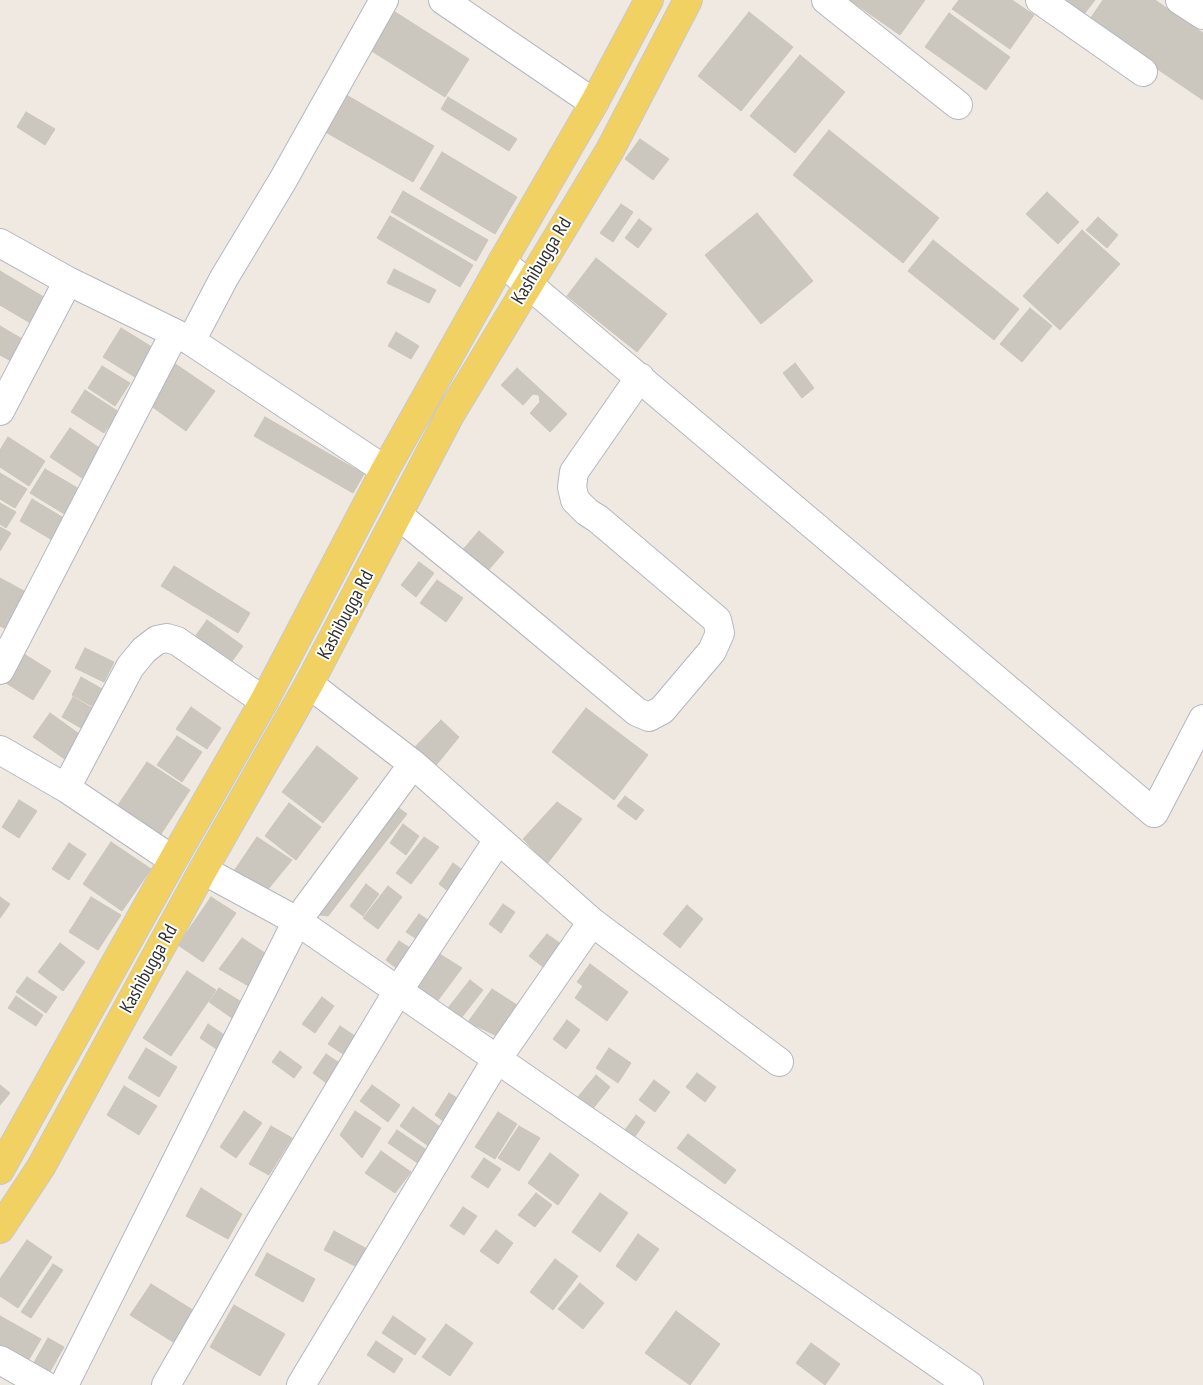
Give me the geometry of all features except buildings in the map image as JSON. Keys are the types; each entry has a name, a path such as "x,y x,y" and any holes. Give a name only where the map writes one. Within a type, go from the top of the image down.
{"main road":[{"name":"Kashibugga Rd","path":"0,1170 264,701 385,470 594,103 649,0"},
{"name":"Kashibugga Rd","path":"0,1228 40,1166 203,870 309,684 450,415 610,150 688,0"}],"street":[{"path":"0,670 182,337 224,278 283,180 384,0"},
{"path":"442,0 594,103"},
{"path":"826,0 958,105"},
{"path":"1040,0 1143,72"},
{"path":"1180,0 1203,16"},
{"path":"0,243 68,281 182,337 385,470"},
{"path":"502,262 1154,813 1203,719"},
{"path":"0,411 68,281"},
{"path":"398,515 637,712 649,716 662,710 712,651 720,633 717,620 598,519 587,512 576,500 572,487 574,472 640,377"},
{"path":"66,788 130,667 144,650 157,640 167,638 177,641 264,701"},
{"path":"309,684 413,764 592,922 779,1062"},
{"path":"4,761 66,788 173,860"},
{"path":"64,1385 296,921 413,764"},
{"path":"166,1385 260,1222 398,991 498,840"},
{"path":"203,870 296,921 969,1385"},
{"path":"301,1385 497,1059 592,922"},
{"path":"0,1360 44,1385"}]}
